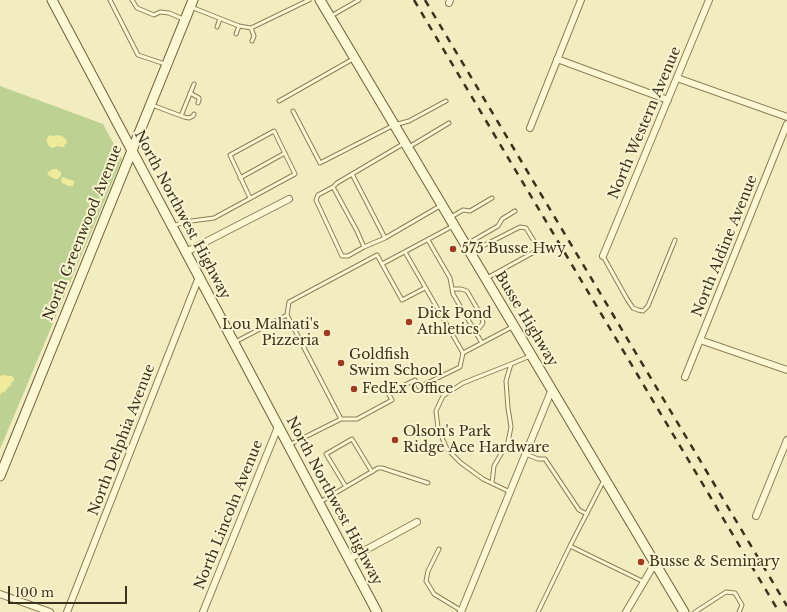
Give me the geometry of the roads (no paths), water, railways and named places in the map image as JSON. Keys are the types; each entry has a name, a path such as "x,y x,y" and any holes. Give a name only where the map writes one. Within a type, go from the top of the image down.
{"main road":[{"name":"North Northwest Highway","path":"52,0 377,612"},
{"name":"Busse Highway","path":"320,0 684,612"},
{"name":"North Greenwood Avenue","path":"0,476 192,3"}],"street":[{"path":"530,128 580,0"},
{"name":"North Western Avenue","path":"603,256 709,0"},
{"path":"557,59 668,100"},
{"path":"677,78 787,117"},
{"name":"North Aldine Avenue","path":"685,377 787,124"},
{"path":"186,252 289,199"},
{"name":"North Delphia Avenue","path":"67,612 199,277"},
{"path":"700,340 787,370"},
{"path":"462,611 552,389"},
{"name":"North Lincoln Avenue","path":"203,612 278,427"},
{"path":"756,516 787,440"},
{"path":"349,559 417,522"},
{"path":"626,612 655,563"},
{"path":"0,594 50,612"}],"lane":[{"path":"110,0 138,55 167,65"},
{"path":"132,0 137,8 154,15 160,12 170,13 185,20"},
{"path":"192,3 220,18 240,26 251,28 309,0"},
{"path":"330,17 359,0"},
{"path":"217,27 220,18"},
{"path":"236,34 240,26"},
{"path":"251,28 254,36 252,41"},
{"path":"279,101 354,58"},
{"path":"181,116 194,84"},
{"path":"190,93 198,96 198,103"},
{"path":"293,111 320,163 394,125 409,121 446,101"},
{"path":"151,104 189,118 194,114"},
{"path":"442,205 385,238 348,256 342,256 316,200 318,194 333,187 352,174 450,123"},
{"path":"172,227 184,222 214,218 295,174 274,131 230,155 250,198"},
{"path":"240,178 285,153"},
{"path":"352,174 385,238"},
{"path":"333,187 357,231 364,248"},
{"path":"382,264 428,240 452,222 463,210 470,211 492,198"},
{"path":"468,249 498,226 502,219 514,211"},
{"path":"468,249 520,227 526,228 536,246 536,251 486,279"},
{"path":"428,240 450,278 453,294 482,343"},
{"path":"603,256 633,308 642,311 648,306 675,240"},
{"path":"288,445 341,420 357,419 392,400 388,393 415,380 419,387 460,367 463,353 405,252"},
{"path":"341,420 287,315 289,302 377,255 402,300 425,288"},
{"path":"452,289 467,291 478,310"},
{"path":"234,343 287,315"},
{"path":"476,332 483,323 482,319"},
{"path":"463,353 514,326"},
{"path":"510,492 483,479 460,463 447,449 438,428 436,411 443,396 462,383 531,356"},
{"path":"492,483 494,466 508,442 511,428 506,381 511,364"},
{"path":"346,487 326,454 352,439 372,472"},
{"path":"526,454 538,459 545,459 579,510 587,514"},
{"path":"319,503 378,468 428,483"},
{"path":"538,612 605,479"},
{"path":"570,546 644,582"},
{"path":"439,549 428,571 426,581 434,594 462,611"},
{"path":"695,612 726,592 735,593 742,605 739,612"}],"railway":[{"path":"414,0 779,612"},
{"path":"425,0 787,606"}],"place":[{"name":"575 Busse Hwy","path":"453,249"},
{"name":"Dick Pond Athletics","path":"409,322"},
{"name":"Lou Malnati's Pizzeria","path":"327,333"},
{"name":"Goldfish Swim School","path":"341,363"},
{"name":"FedEx Office","path":"354,389"},
{"name":"Olson's Park Ridge Ace Hardware","path":"395,440"},
{"name":"Busse & Seminary","path":"641,562"}]}
